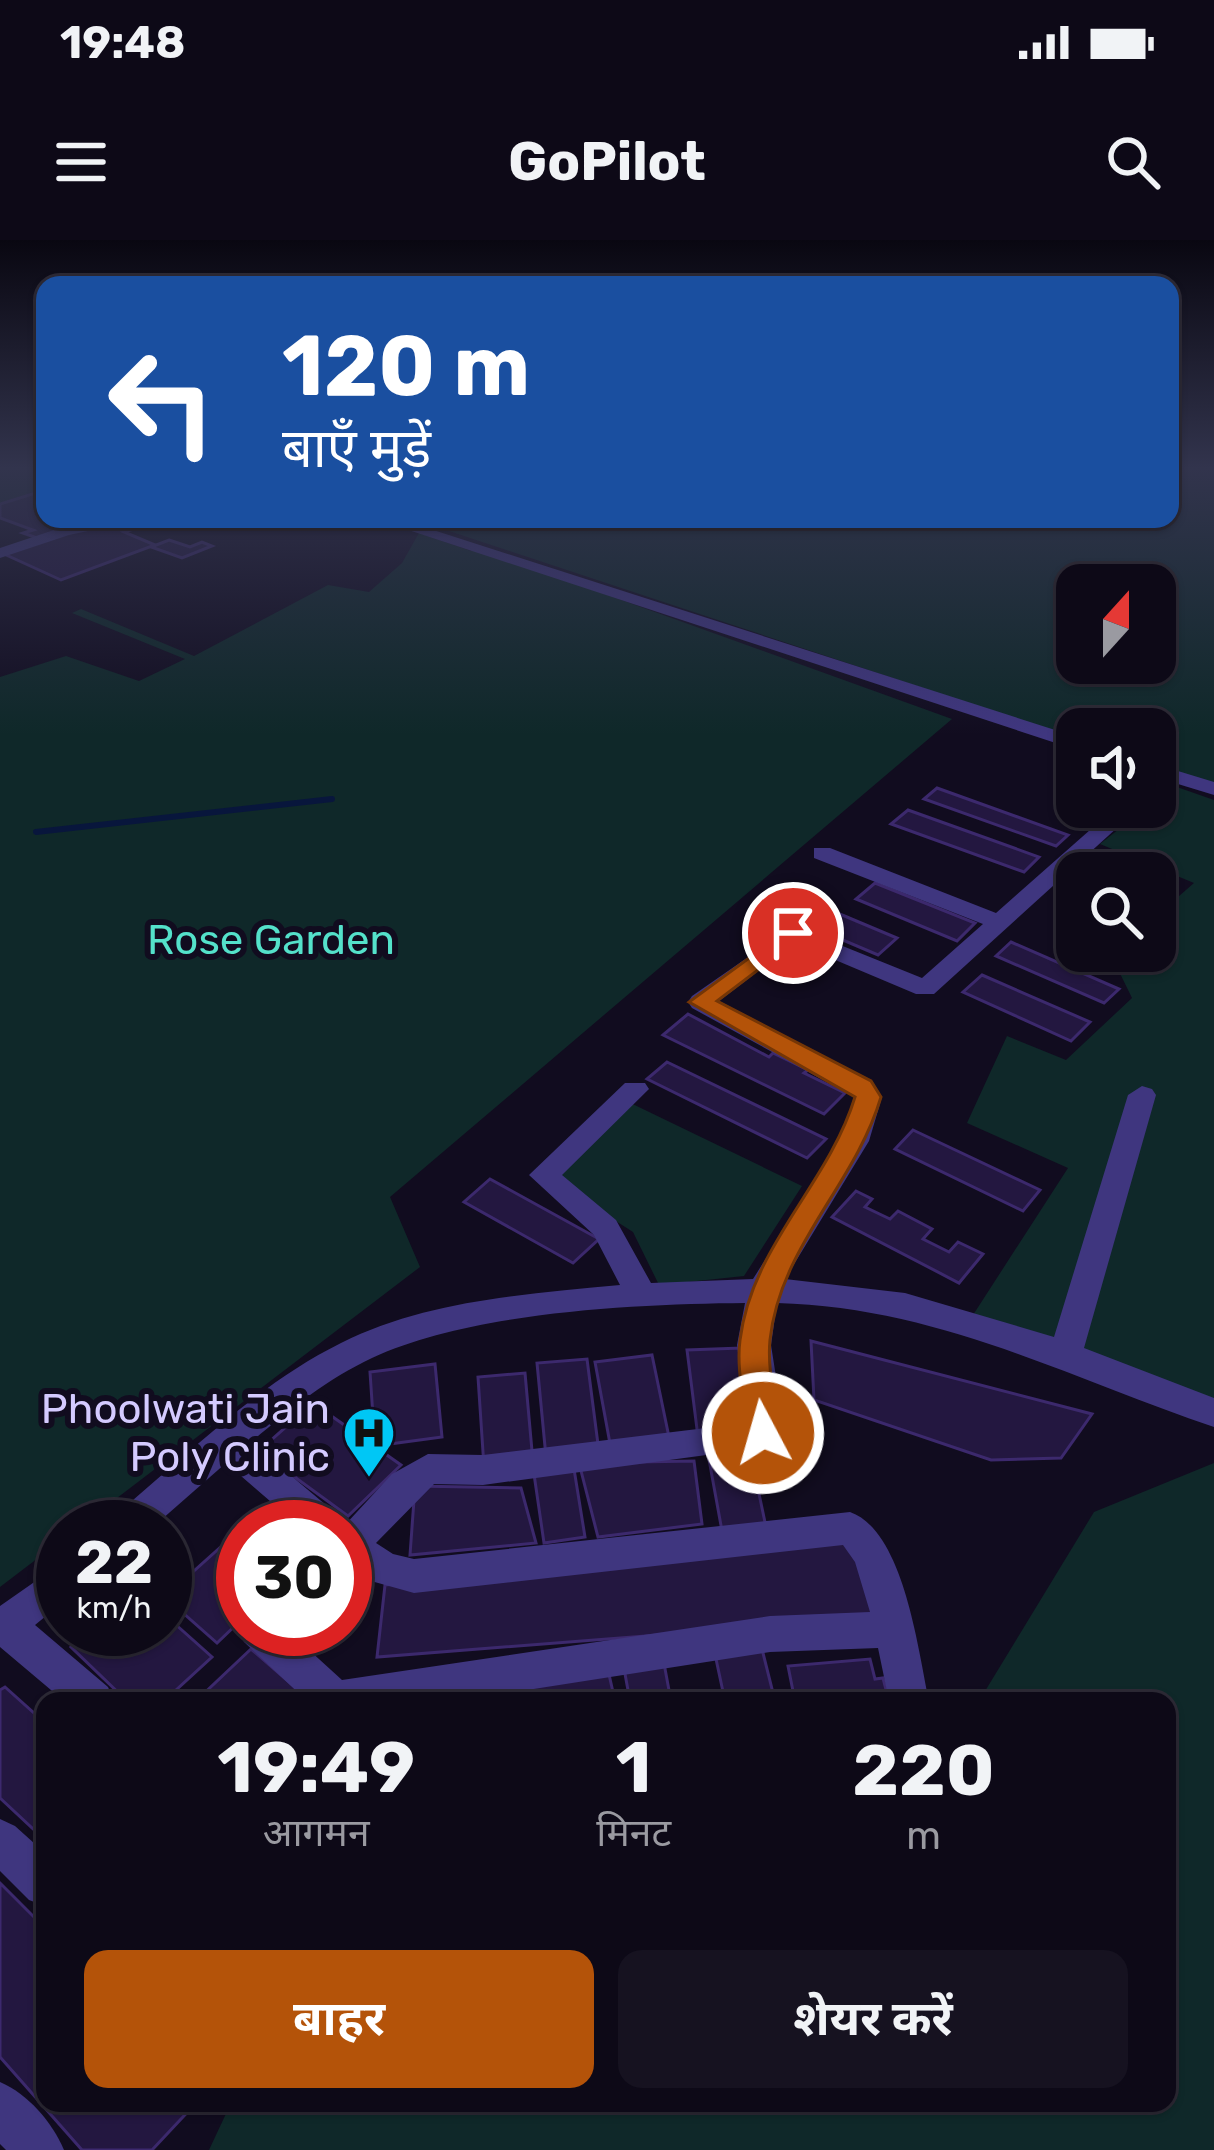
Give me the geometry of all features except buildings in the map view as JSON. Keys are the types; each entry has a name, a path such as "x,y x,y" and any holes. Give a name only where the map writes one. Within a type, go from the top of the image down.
{"street":[{"path":"498,556 1056,737"},
{"path":"1176,780 1214,789"},
{"path":"372,1512 428,1469 483,1470 761,1436 764,1422 754,1345 765,1290 790,1236 856,1136 868,1097 862,1087 701,1002 793,933 926,988 1105,828"},
{"path":"822,853 1000,922"},
{"path":"635,1089 544,1175 605,1228 641,1294"},
{"path":"1064,1358 1142,1095"},
{"path":"160,1500 313,1376 355,1350 413,1328 500,1311 641,1294 765,1290 862,1298 919,1309 1214,1413"},
{"path":"228,1444 294,1500"},
{"path":"372,1561 383,1569 414,1576 850,1528 864,1538 894,1629 907,1692"},
{"path":"36,1601 3,1627 83,1692"},
{"path":"389,1692 770,1634 894,1629"},
{"path":"288,1656 328,1692"},
{"path":"0,1841 36,1875"},
{"path":"0,2107 39,2150"}],"green space":[{"name":"Rose Garden","path":"406,556 500,556 952,719 390,1197 420,1267 114,1500 36,1500 36,1560 0,1587 0,677 66,656 139,681 185,659 72,613 81,609 194,656 328,585 369,592"},
{"path":"525,556 1214,556 1214,784 1176,772 1176,708 1056,708 1056,732"},
{"path":"1176,787 1214,800 1214,1400 973,1315 1068,1168 967,1123 1007,1036 1066,1060 1132,998 1119,972 1176,972 1176,899 1194,883 1176,876 1176,852 1119,852 1100,844 1120,828 1176,828"},
{"path":"616,1096 802,1186 744,1276 659,1285 633,1232 539,1172"},
{"path":"1214,1463 1214,2150 209,2150 227,2112 1176,2112 1176,1692 984,1692 1094,1512"}],"waterway":[{"path":"36,832 332,799"}],"place":[{"name":"Phoolwati Jain Poly Clinic","path":"369,1479"}],"route":[{"path":"763,1433 754,1345 765,1290 790,1236 856,1136 868,1097 862,1087 701,1002 793,933"}]}
